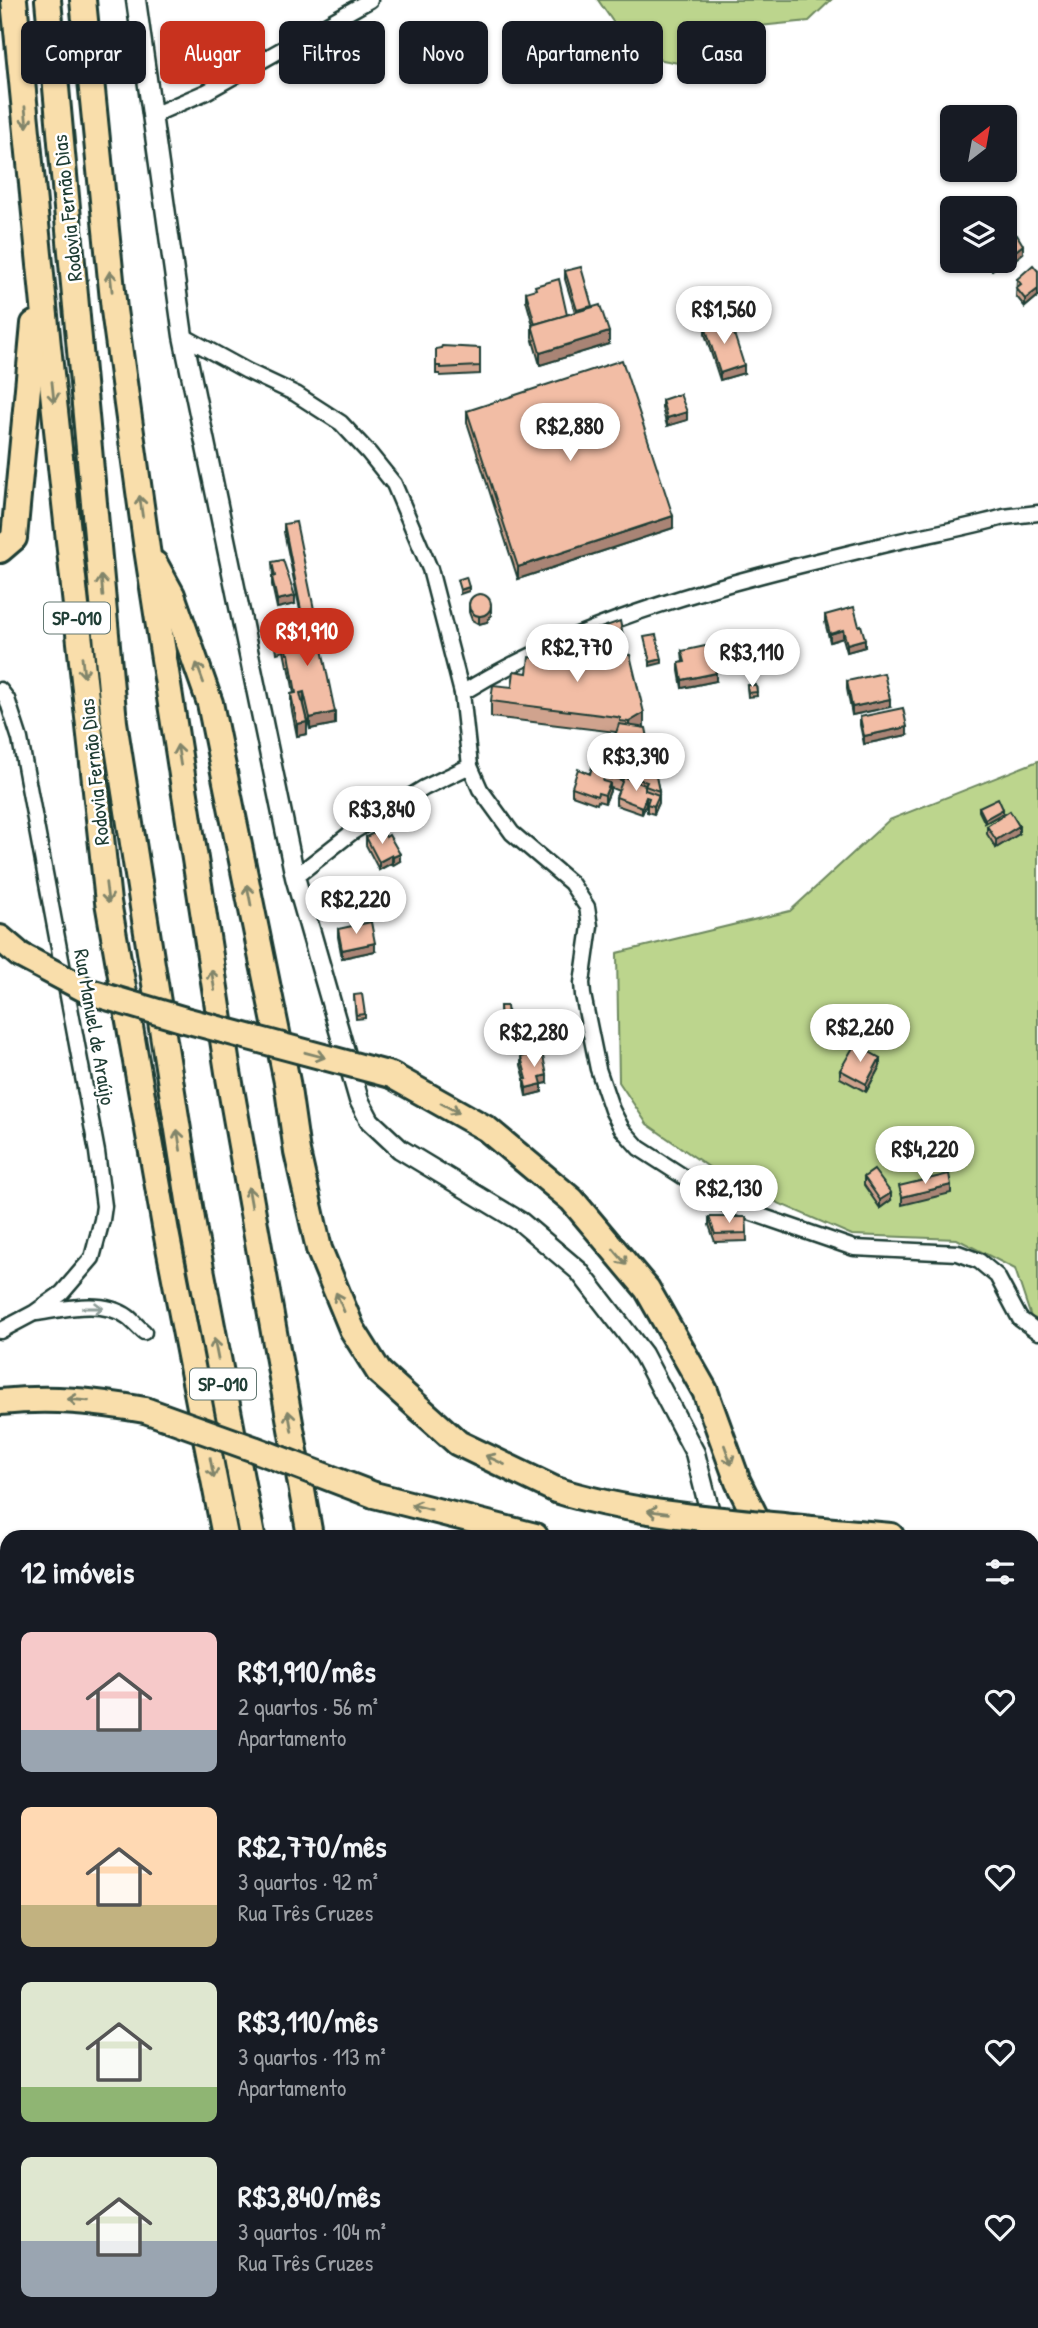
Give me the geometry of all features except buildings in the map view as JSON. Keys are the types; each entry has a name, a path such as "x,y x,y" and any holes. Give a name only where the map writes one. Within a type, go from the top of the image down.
{"highway":[{"name":"Rodovia Fernão Dias","path":"14,0 108,902 166,1233 224,1530"},
{"name":"Rodovia Fernão Dias","path":"48,0 114,722 194,1232 251,1530"},
{"path":"83,0 114,310 147,550 228,1072 309,1530"},
{"path":"0,550 14,538 40,259"},
{"path":"147,550 172,595 211,703 288,1082 297,1152 318,1250 352,1329 379,1372 458,1443 556,1490 628,1508 815,1530"},
{"path":"0,938 20,955 90,992 391,1075 488,1129 572,1200 647,1289 705,1391 738,1482 762,1530"},
{"path":"0,1402 64,1398 145,1410 374,1496 511,1530"}],"street":[{"path":"136,0 184,336 295,877 359,1100 370,1121 400,1149 521,1222 579,1271 643,1354 695,1453 714,1530"},
{"path":"153,115 206,92 370,0"},
{"path":"184,336 247,371 296,394 341,423 394,484 430,569 462,694 470,766 480,789 512,834 571,883 587,907 590,926 582,983 598,1069 612,1110 622,1129 639,1147 726,1204 854,1248 958,1253 979,1261 997,1276 1020,1319 1038,1332"},
{"path":"462,694 503,668 547,648 709,588 1004,517 1038,513"},
{"name":"Rua Manuel de Araújo","path":"0,690 7,699 20,739 97,1152 104,1206 92,1258 62,1293 34,1313 0,1331"},
{"path":"295,877 351,833 424,788 470,766"},
{"path":"34,1313 92,1307 110,1308 127,1316 144,1332"}],"green space":[{"path":"598,0 831,0 809,21 766,25 766,21 677,21 677,63 663,60 663,21 613,21"},
{"path":"1038,761 1038,1320 1031,1317 1015,1269 957,1239 852,1235 732,1183 647,1124 619,1082 617,953 790,911 889,820"}]}
